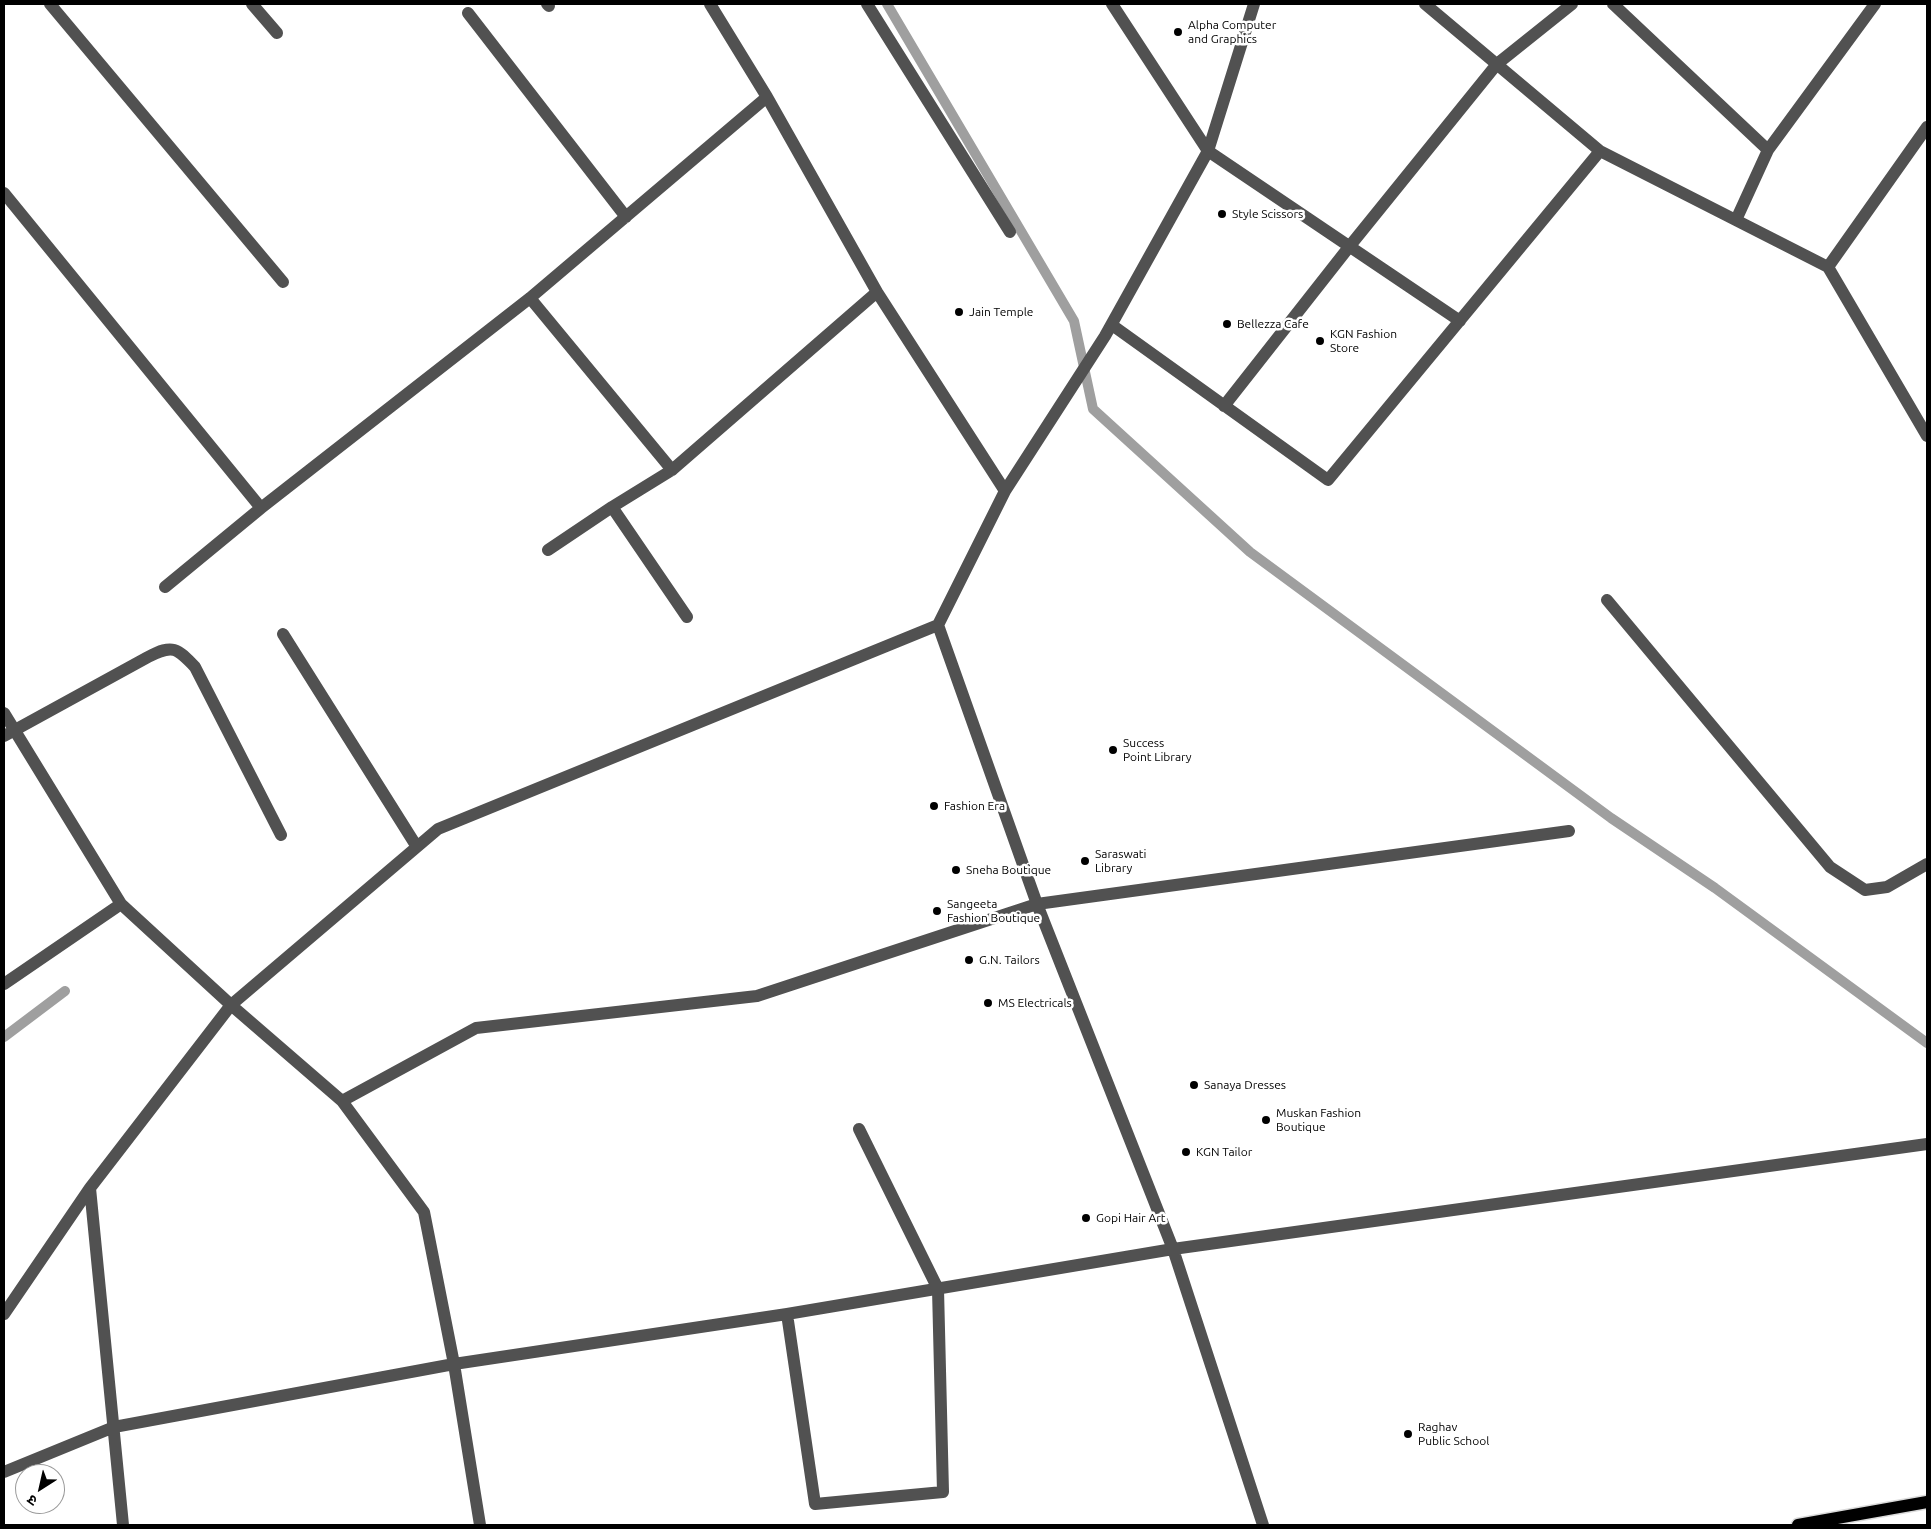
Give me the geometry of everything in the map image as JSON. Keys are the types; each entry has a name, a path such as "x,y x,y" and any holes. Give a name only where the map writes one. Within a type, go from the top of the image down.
{"main road":[{"path":"1798,1525 1927,1502"}],"street":[{"path":"50,4 283,282"},
{"path":"252,4 277,32"},
{"path":"710,4 768,98 878,292 1005,491"},
{"path":"867,4 1010,232"},
{"path":"1112,4 1208,151 1460,321"},
{"path":"4,1314 90,1188 231,1005 438,829 938,625 1005,491 1108,331 1208,151 1254,4"},
{"path":"1425,4 1600,151 1828,267 1927,436"},
{"path":"1224,406 1349,246 1497,64 1572,4"},
{"path":"1613,4 1768,150"},
{"path":"1736,220 1768,150 1875,4"},
{"path":"468,13 626,217"},
{"path":"165,587 262,508 530,298 768,98"},
{"path":"1828,267 1927,127"},
{"path":"1108,331 1224,406 1328,480 1600,151"},
{"path":"4,193 262,508"},
{"path":"548,550 672,470 878,292"},
{"path":"530,298 672,470"},
{"path":"612,507 687,617"},
{"path":"1607,600 1830,867 1865,890 1887,887 1927,864"},
{"path":"938,625 1037,904 1173,1249 1263,1525"},
{"path":"283,634 417,847"},
{"path":"9,733 163,649 173,650 183,655 195,667 281,835"},
{"path":"4,713 9,733 121,904 231,1005 342,1101 424,1212 454,1364 480,1525"},
{"path":"342,1101 476,1028 757,996 1037,904 1569,831"},
{"path":"4,984 121,904"},
{"path":"787,1314 815,1504 943,1492 938,1288 859,1130"},
{"path":"4,1472 114,1427 454,1364 787,1314 1173,1249 1927,1144"},
{"path":"90,1188 123,1525"}],"waterway":[{"path":"887,4 1074,321 1093,409 1250,552 1611,818 1715,888 1927,1043"},
{"path":"4,1037 65,991"}],"place":[{"name":"Alpha Computer and Graphics","path":"1178,32"},
{"name":"Style Scissors","path":"1222,214"},
{"name":"Jain Temple","path":"959,312"},
{"name":"Bellezza Cafe","path":"1227,324"},
{"name":"KGN Fashion Store","path":"1320,341"},
{"name":"Success Point Library","path":"1113,750"},
{"name":"Fashion Era","path":"934,806"},
{"name":"Saraswati Library","path":"1085,861"},
{"name":"Sneha Boutique","path":"956,870"},
{"name":"Sangeeta Fashion Boutique","path":"937,911"},
{"name":"G.N. Tailors","path":"969,960"},
{"name":"MS Electricals","path":"988,1003"},
{"name":"Sanaya Dresses","path":"1194,1085"},
{"name":"Muskan Fashion Boutique","path":"1266,1120"},
{"name":"KGN Tailor","path":"1186,1152"},
{"name":"Gopi Hair Art","path":"1086,1218"},
{"name":"Raghav Public School","path":"1408,1434"}]}
